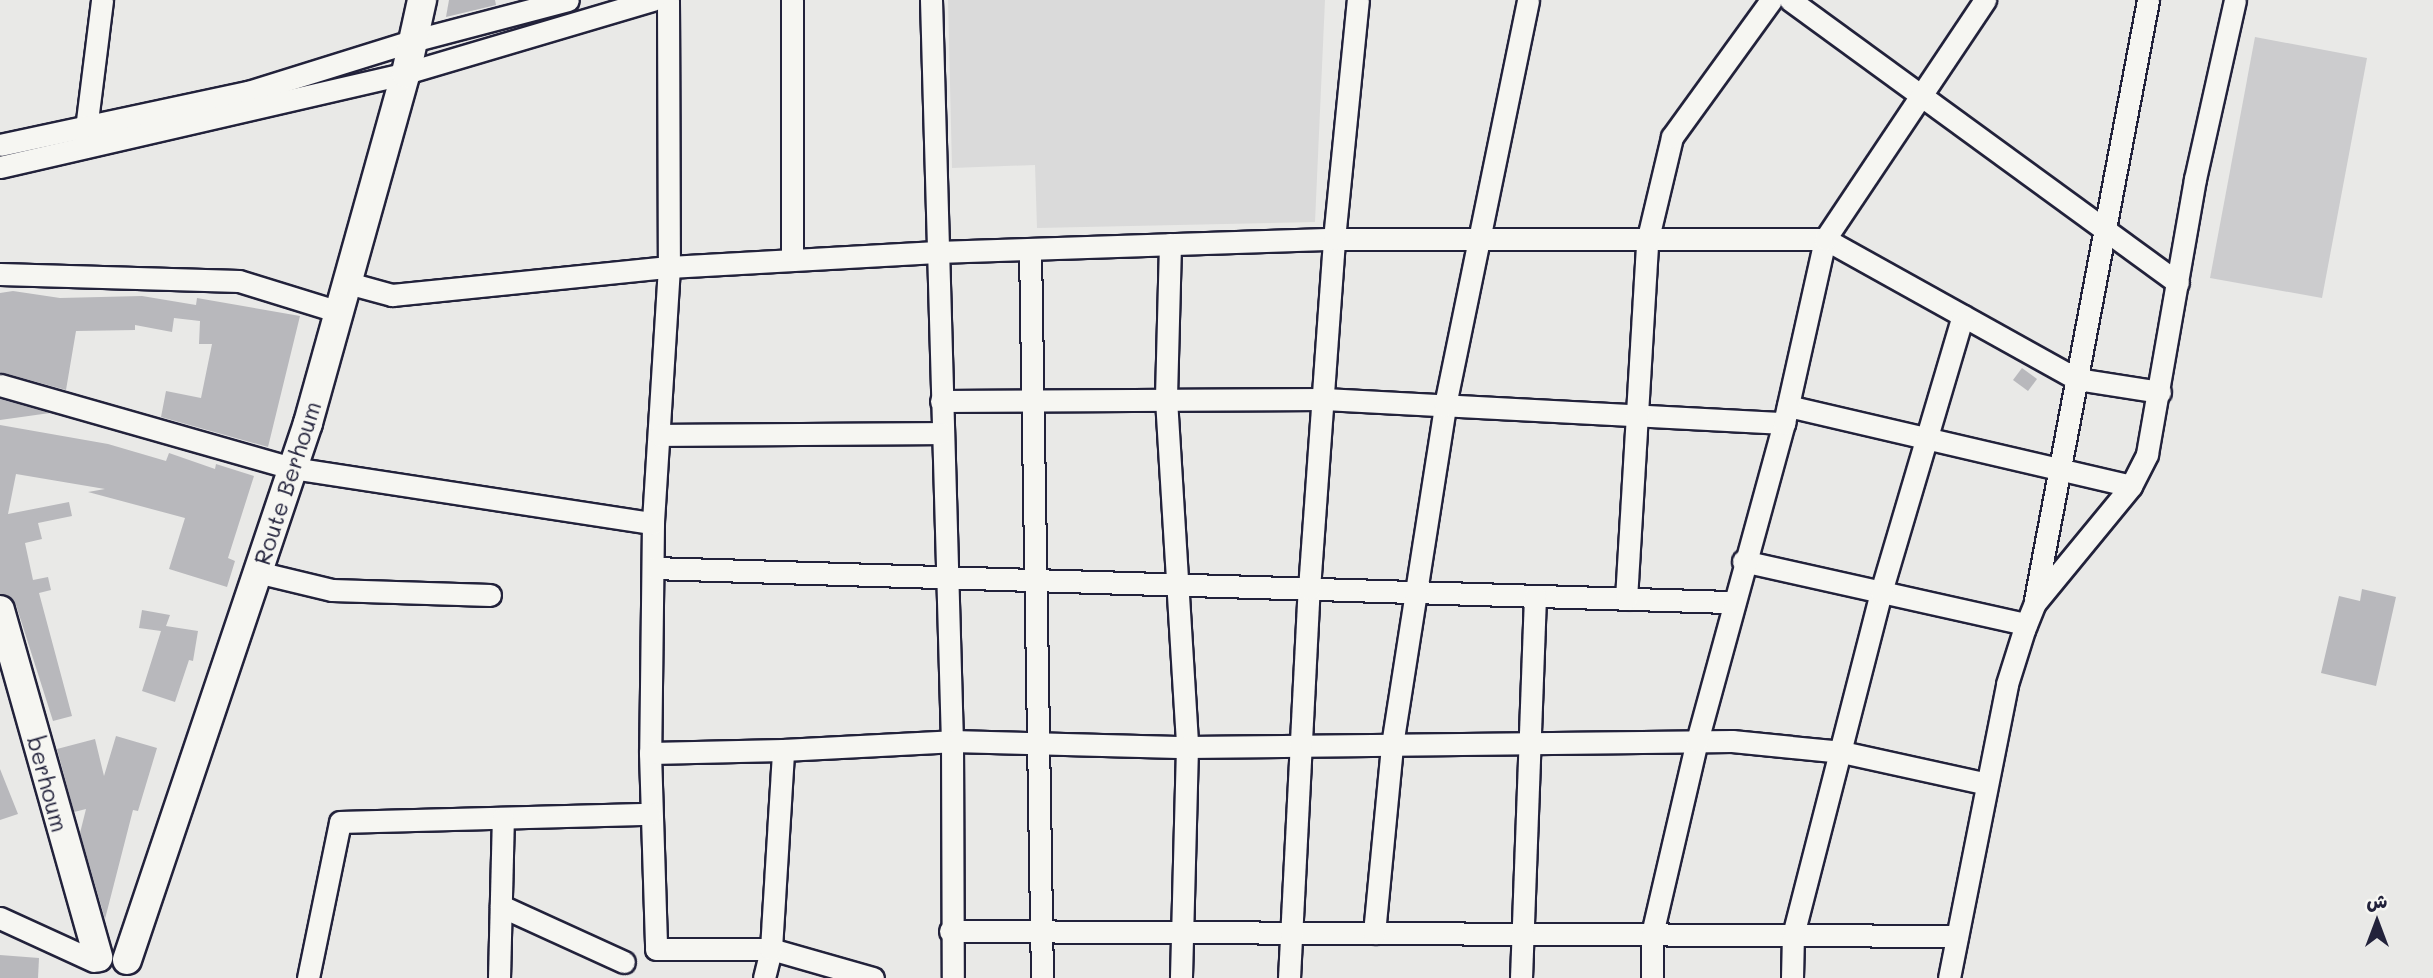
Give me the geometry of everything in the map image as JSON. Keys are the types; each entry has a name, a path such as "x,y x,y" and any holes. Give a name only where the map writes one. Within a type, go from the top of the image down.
{"main road":[{"name":"Route Berhoum","path":"130,969 292,468 348,283 406,74 422,0"},
{"name":"berhoum","path":"0,610 94,965"},
{"path":"94,965 117,952 130,969"}],"street":[{"path":"83,149 102,0"},
{"path":"0,145 248,92 412,41 568,0"},
{"path":"0,167 406,74 653,0"},
{"path":"656,949 650,753 653,523 669,267 668,0"},
{"path":"792,0 792,260"},
{"path":"931,0 951,741 950,930 953,978"},
{"path":"1289,978 1304,746 1310,589 1334,239 1358,0"},
{"path":"1374,933 1392,745 1445,405 1528,0"},
{"path":"1626,599 1640,415 1647,242 1672,138 1771,0"},
{"path":"1790,0 2178,284"},
{"path":"1652,978 1652,934 1697,741 1731,602 1786,414 1825,239 1985,0"},
{"path":"1949,978 2007,684 2035,603 2148,0"},
{"path":"2035,603 2131,486 2147,454 2160,393 2195,179 2235,0"},
{"path":"348,283 392,295 669,267 937,252 1334,239 1647,242 1825,239 2077,379 2160,393"},
{"path":"1170,244 1166,399 1175,584 1187,747 1180,932 1181,978"},
{"path":"1030,249 1042,978"},
{"path":"0,274 239,281 339,312"},
{"path":"1792,978 1793,935 1881,592 1963,316"},
{"path":"0,385 292,468 653,523"},
{"path":"941,401 1324,399 1640,415 1786,414 1927,438 2131,486"},
{"path":"660,435 941,433"},
{"path":"1744,561 2026,624"},
{"path":"653,568 1731,602"},
{"path":"257,572 332,590 490,595"},
{"path":"1521,978 1535,596"},
{"path":"650,753 783,750 951,741 1187,747 1697,741 1842,752 1987,784"},
{"path":"764,978 771,949 783,750"},
{"path":"308,978 340,822 650,814"},
{"path":"499,978 503,818"},
{"path":"501,906 620,970 656,949 771,949 873,978"},
{"path":"0,918 94,965"},
{"path":"950,930 1957,936"}],"shaded area":[{"path":"948,0 1325,0 1315,222 1037,228 1035,165 952,168"},
{"path":"2255,37 2367,58 2322,298 2210,278"}],"building":[{"path":"449,0 495,0 496,5 446,17"},
{"path":"13,291 60,298 142,296 196,305 197,298 300,316 268,447 161,417 166,391 201,398 212,344 199,344 200,321 174,318 172,332 135,325 135,330 76,331 66,390 0,372 0,293"},
{"path":"2022,368 2037,379 2028,391 2013,380"},
{"path":"0,399 50,413 0,420"},
{"path":"0,425 108,444 166,461 169,453 215,469 216,464 254,476 228,558 235,561 227,587 169,569 185,518 88,492 105,489 16,474 8,514 69,502 72,516 38,523 42,539 25,543 33,580 48,577 51,590 39,593 72,716 53,721 16,605 0,594"},
{"path":"2362,589 2396,597 2376,686 2321,673 2339,596 2360,601"},
{"path":"142,610 170,615 166,626 198,631 193,661 189,660 175,702 142,691 161,631 139,628"},
{"path":"116,736 157,748 138,811 133,810 105,919 80,833 86,809 74,812 57,749 95,739 104,776"},
{"path":"0,769 18,814 0,820"},
{"path":"0,955 39,958 38,978 0,978"}]}
